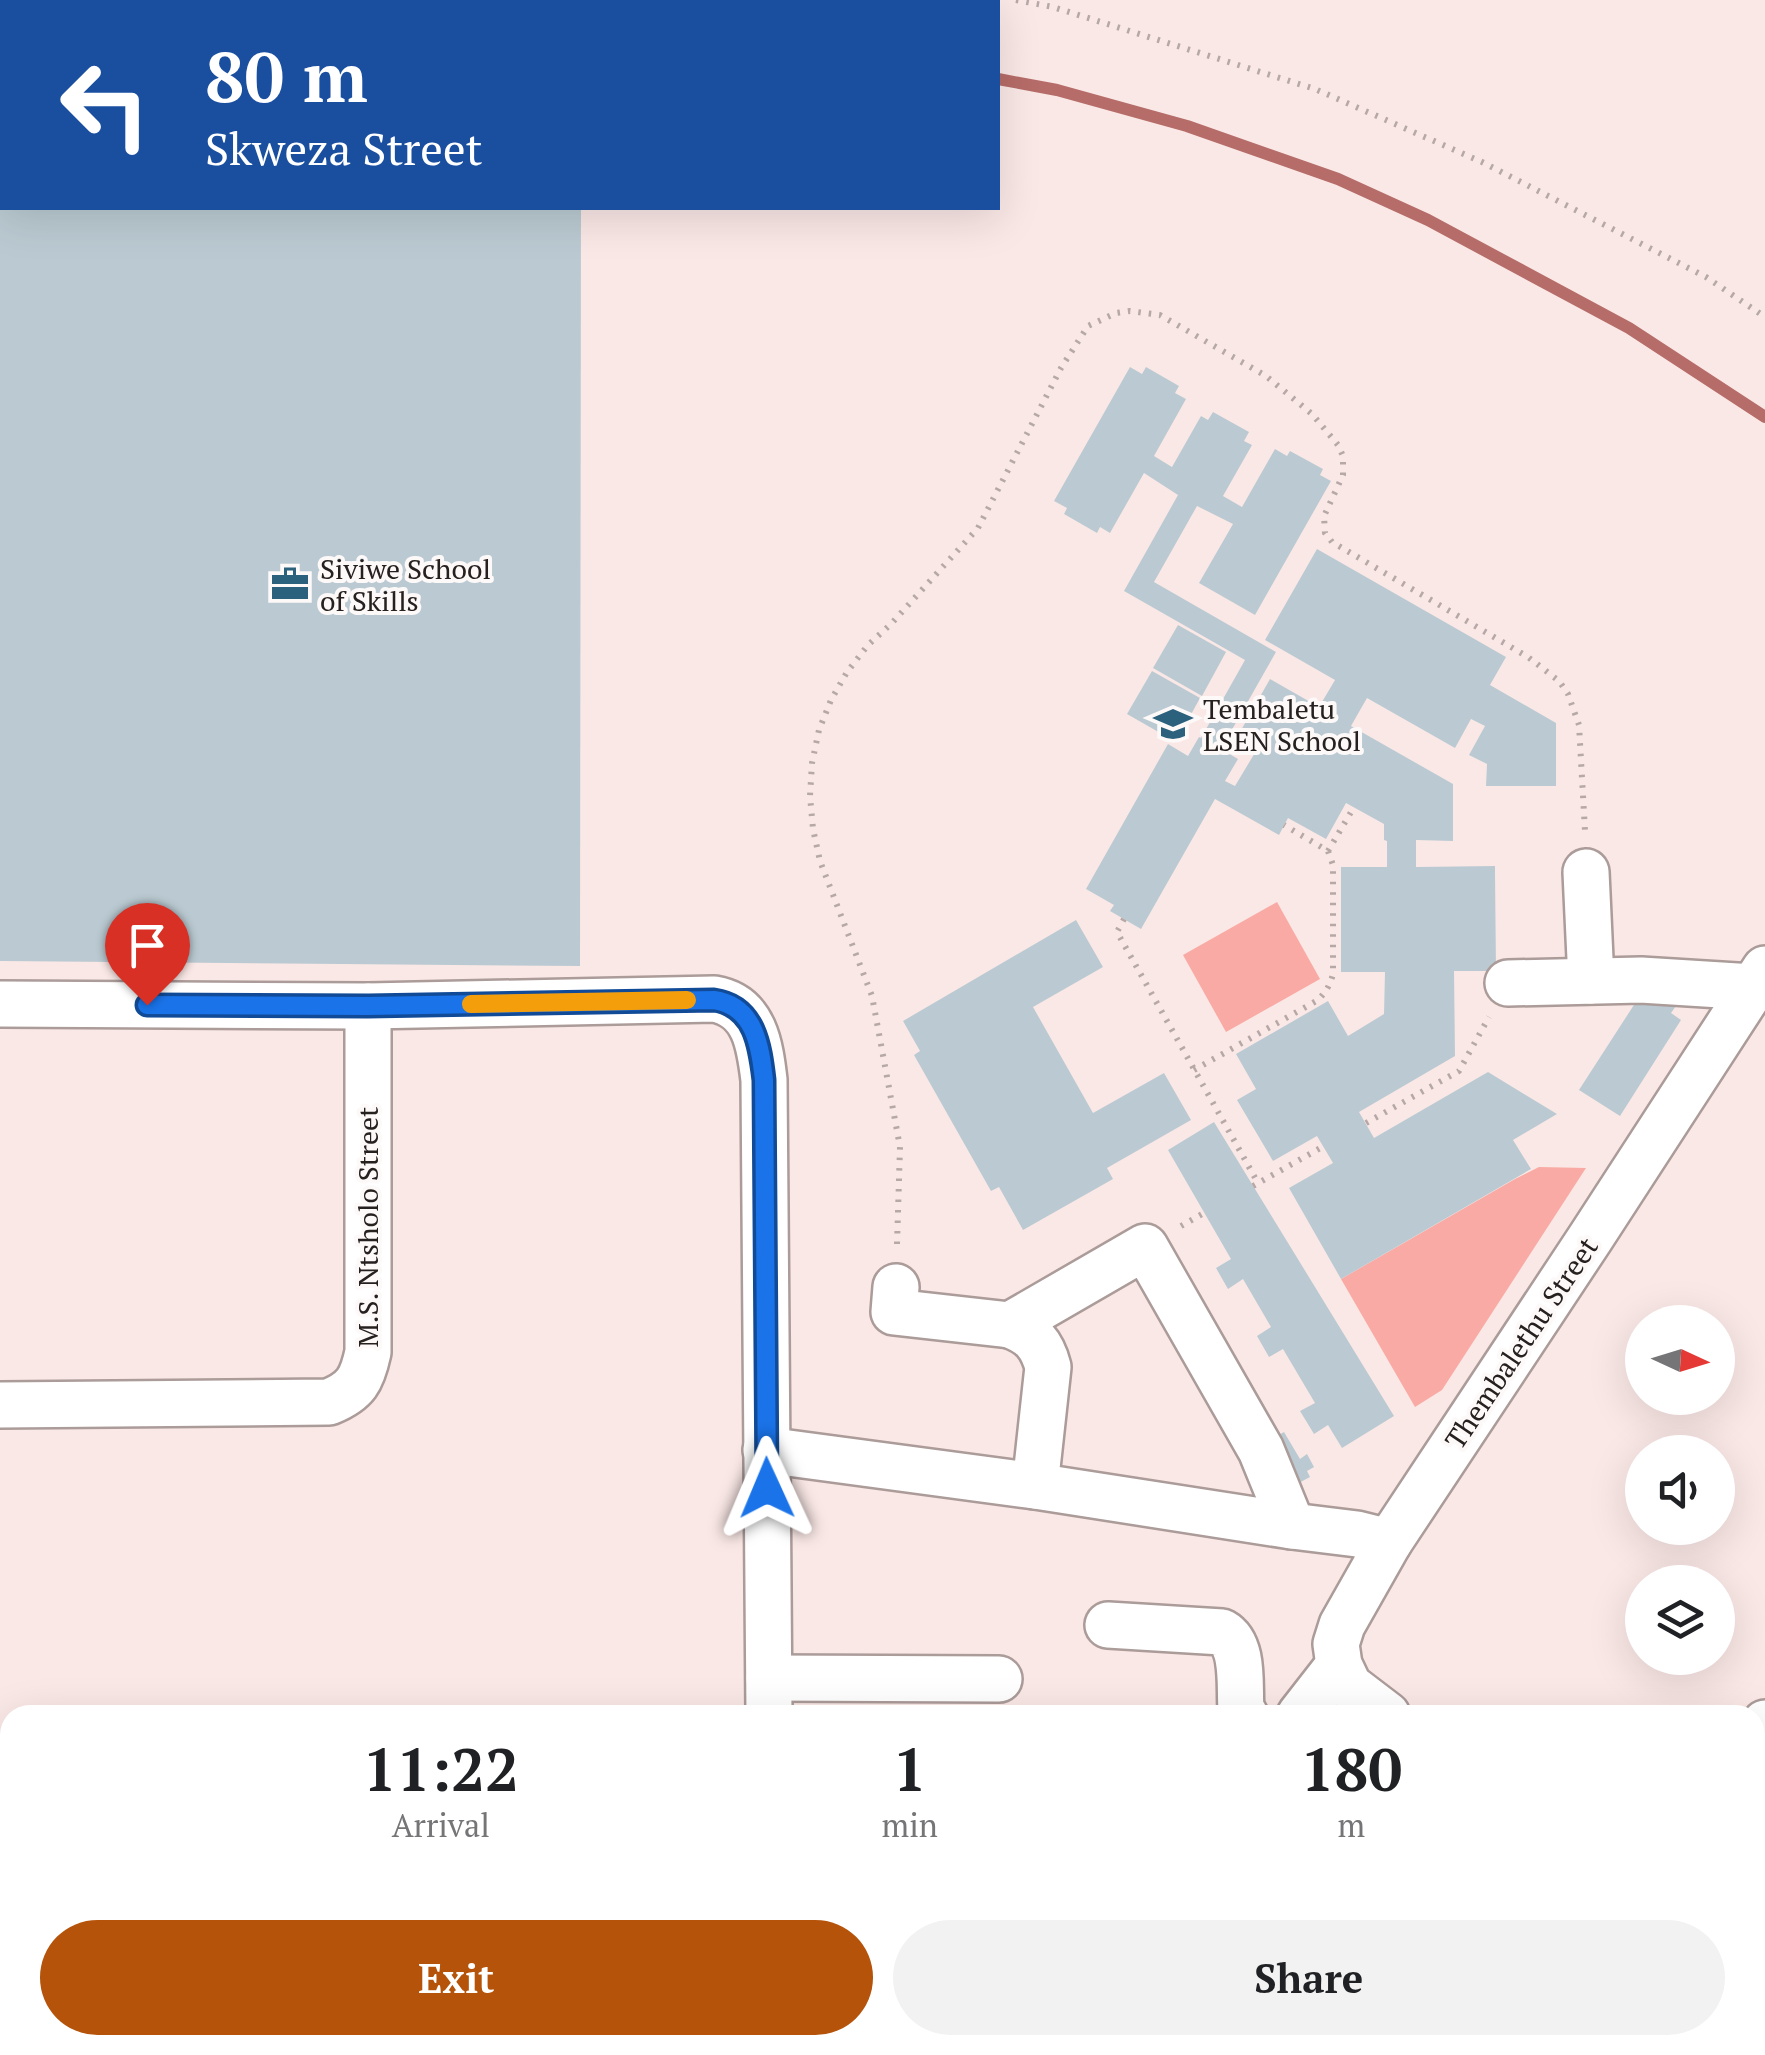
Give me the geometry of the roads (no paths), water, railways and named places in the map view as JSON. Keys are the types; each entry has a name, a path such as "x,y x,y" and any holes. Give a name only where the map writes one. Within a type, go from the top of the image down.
{"street":[{"path":"1586,872 1591,981"},
{"path":"1508,982 1759,978"},
{"name":"Thembalethu Street","path":"1339,1664 1336,1644 1342,1625 1389,1542 1759,978"},
{"path":"0,1004 368,1006 726,1001 750,1024 759,1040 764,1080 769,1696 999,1678"},
{"name":"M.S. Ntsholo Street","path":"0,1405 329,1402 354,1388 368,1352 368,1006"},
{"path":"1010,1324 1145,1247 1261,1450 1292,1526"},
{"path":"896,1287 894,1312 1010,1324 1037,1340 1048,1367 1035,1486"},
{"path":"766,1450 1035,1486 1389,1542"},
{"path":"1108,1625 1222,1632 1237,1650 1241,1705"},
{"path":"1308,1705 1339,1664"},
{"path":"1339,1664 1348,1686 1372,1705"}],"waterway":[{"path":"1000,79 1057,90 1187,126 1338,179 1428,220 1629,328 1765,417"}],"place":[{"name":"Siviwe School of Skills","path":"290,584"},
{"name":"Tembaletu LSEN School","path":"1173,724"}]}
